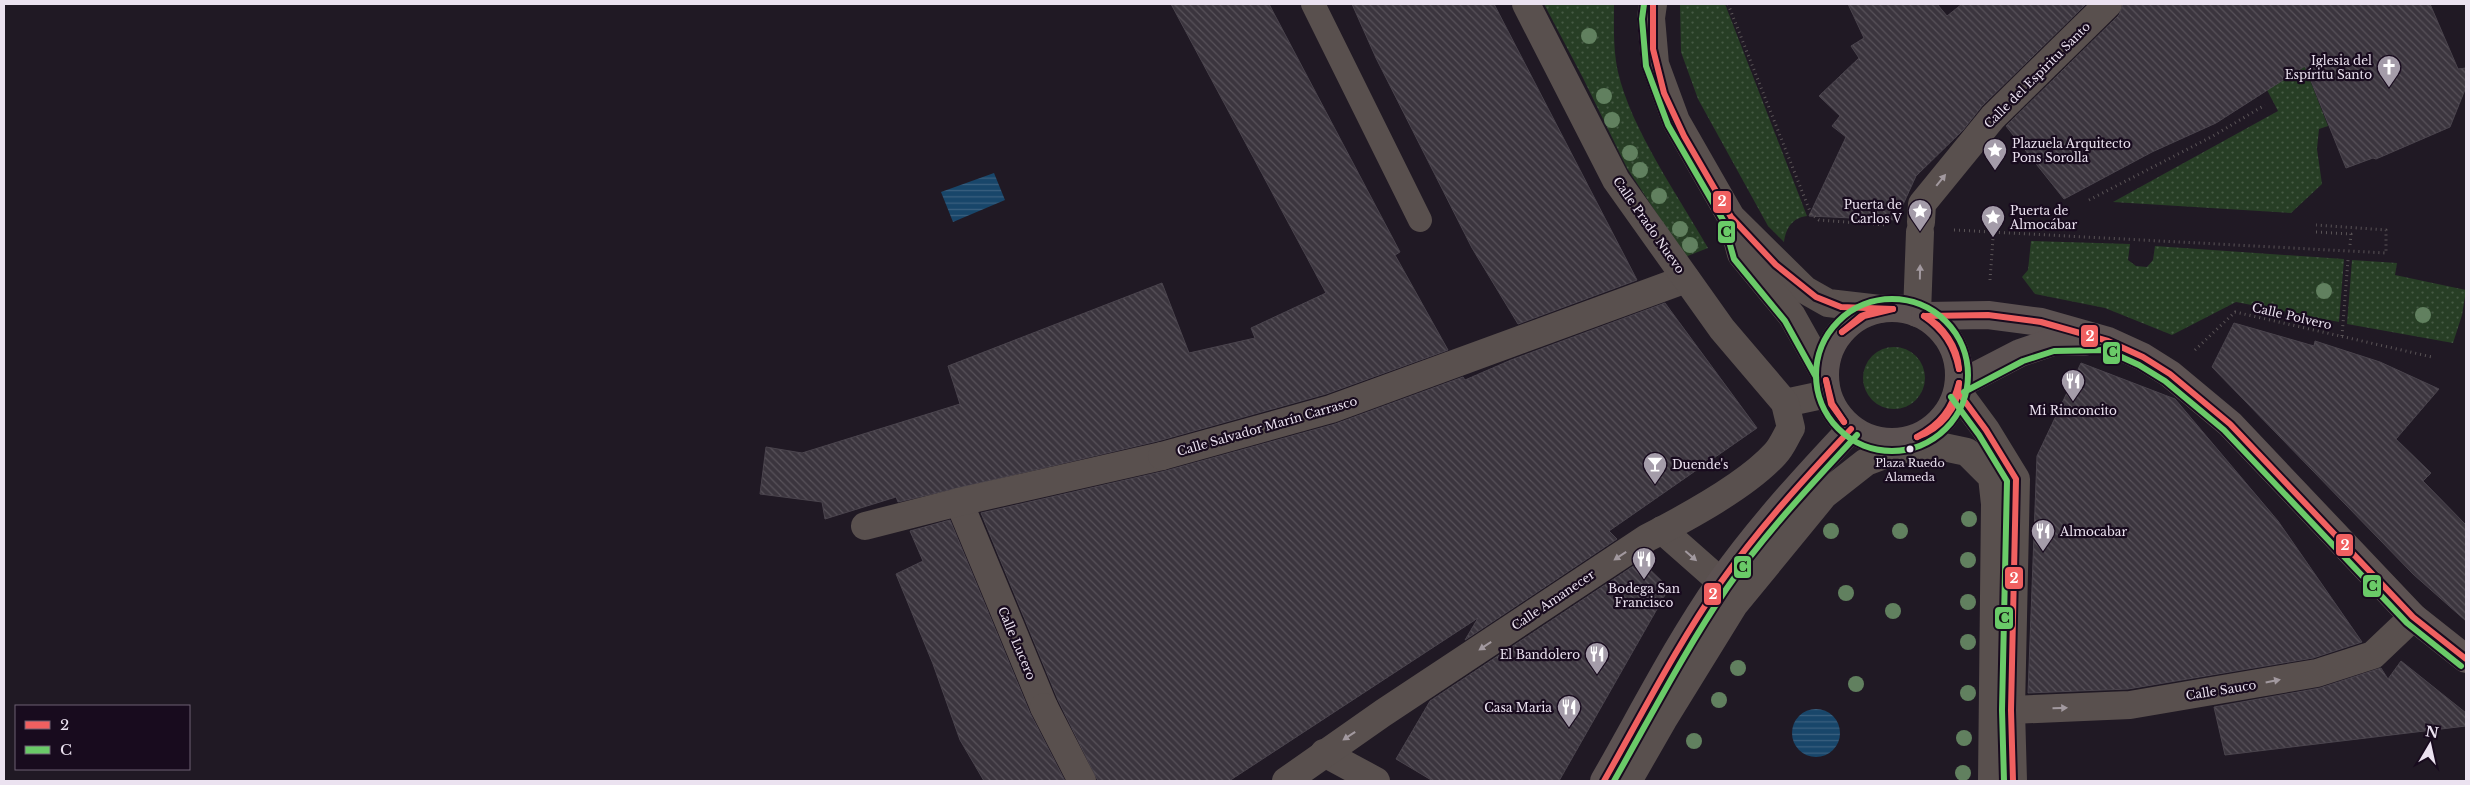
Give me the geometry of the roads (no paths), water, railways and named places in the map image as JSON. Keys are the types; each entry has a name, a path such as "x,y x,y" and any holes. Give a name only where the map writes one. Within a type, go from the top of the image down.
{"main road":[{"path":"1921,314 1941,328 1953,345 1959,364 1959,388 1949,412 1934,429 1914,439 1894,443 1870,439 1851,429 1838,415 1826,384 1829,350 1841,331 1859,317 1880,309 1897,308 1921,314 1988,315 2040,322 2108,341 2170,374 2230,424 2412,617 2466,660"},
{"path":"1959,388 2020,353 2052,342 2108,341"},
{"path":"1604,781 1687,636 1721,582 1788,496 1851,429"}],"street":[{"name":"Calle Prado Nuevo","path":"1526,4 1616,180 1722,329 1785,403"},
{"path":"1653,4 1650,18 1655,64 1672,113 1731,217 1741,254 1792,316 1826,384 1785,403"},
{"name":"Calle del Espiritu Santo","path":"1921,314 1922,204 1993,117 2108,4"},
{"path":"1731,217 1805,290 1828,303 1880,309"},
{"name":"Calle Salvador Marín Carrasco","path":"865,526 959,502 1162,456 1331,409 1686,279"},
{"path":"1959,388 2016,479 2011,710 2013,781"},
{"name":"Calle Amanecer","path":"1286,781 1324,753 1638,543 1687,518 1751,474 1776,454 1791,428 1785,403"},
{"path":"1628,781 1734,605 1824,495 1866,462 1898,450 1934,445 1967,452 1992,477 1995,504 1992,781"},
{"name":"Calle Lucero","path":"959,502 1044,706 1082,781"},
{"path":"1662,530 1721,582"},
{"name":"Calle Sauco","path":"2011,710 2130,705 2317,673 2373,655 2412,617"},
{"path":"1324,753 1376,781"}],"lane":[{"path":"1313,4 1420,220"}],"water":[{"path":"994,173 1005,200 953,222 941,192"},
{"path":"1816,709 1825,711 1833,716 1838,724 1840,733 1838,742 1833,750 1825,755 1816,757 1807,755 1799,750 1794,742 1792,733 1794,724 1799,716 1807,711"}],"place":[{"name":"Iglesia del Espíritu Santo","path":"2389,88"},
{"name":"Plazuela Arquitecto Pons Sorolla","path":"1995,171"},
{"name":"Puerta de Carlos V","path":"1920,232"},
{"name":"Puerta de Almocábar","path":"1993,238"},
{"name":"Mi Rinconcito","path":"2073,402"},
{"name":"Plaza Ruedo Alameda","path":"1910,449"},
{"name":"Duende's","path":"1655,485"},
{"name":"Almocabar","path":"2043,552"},
{"name":"Bodega San Francisco","path":"1644,580"},
{"name":"El Bandolero","path":"1597,675"},
{"name":"Casa Maria","path":"1569,728"}]}
